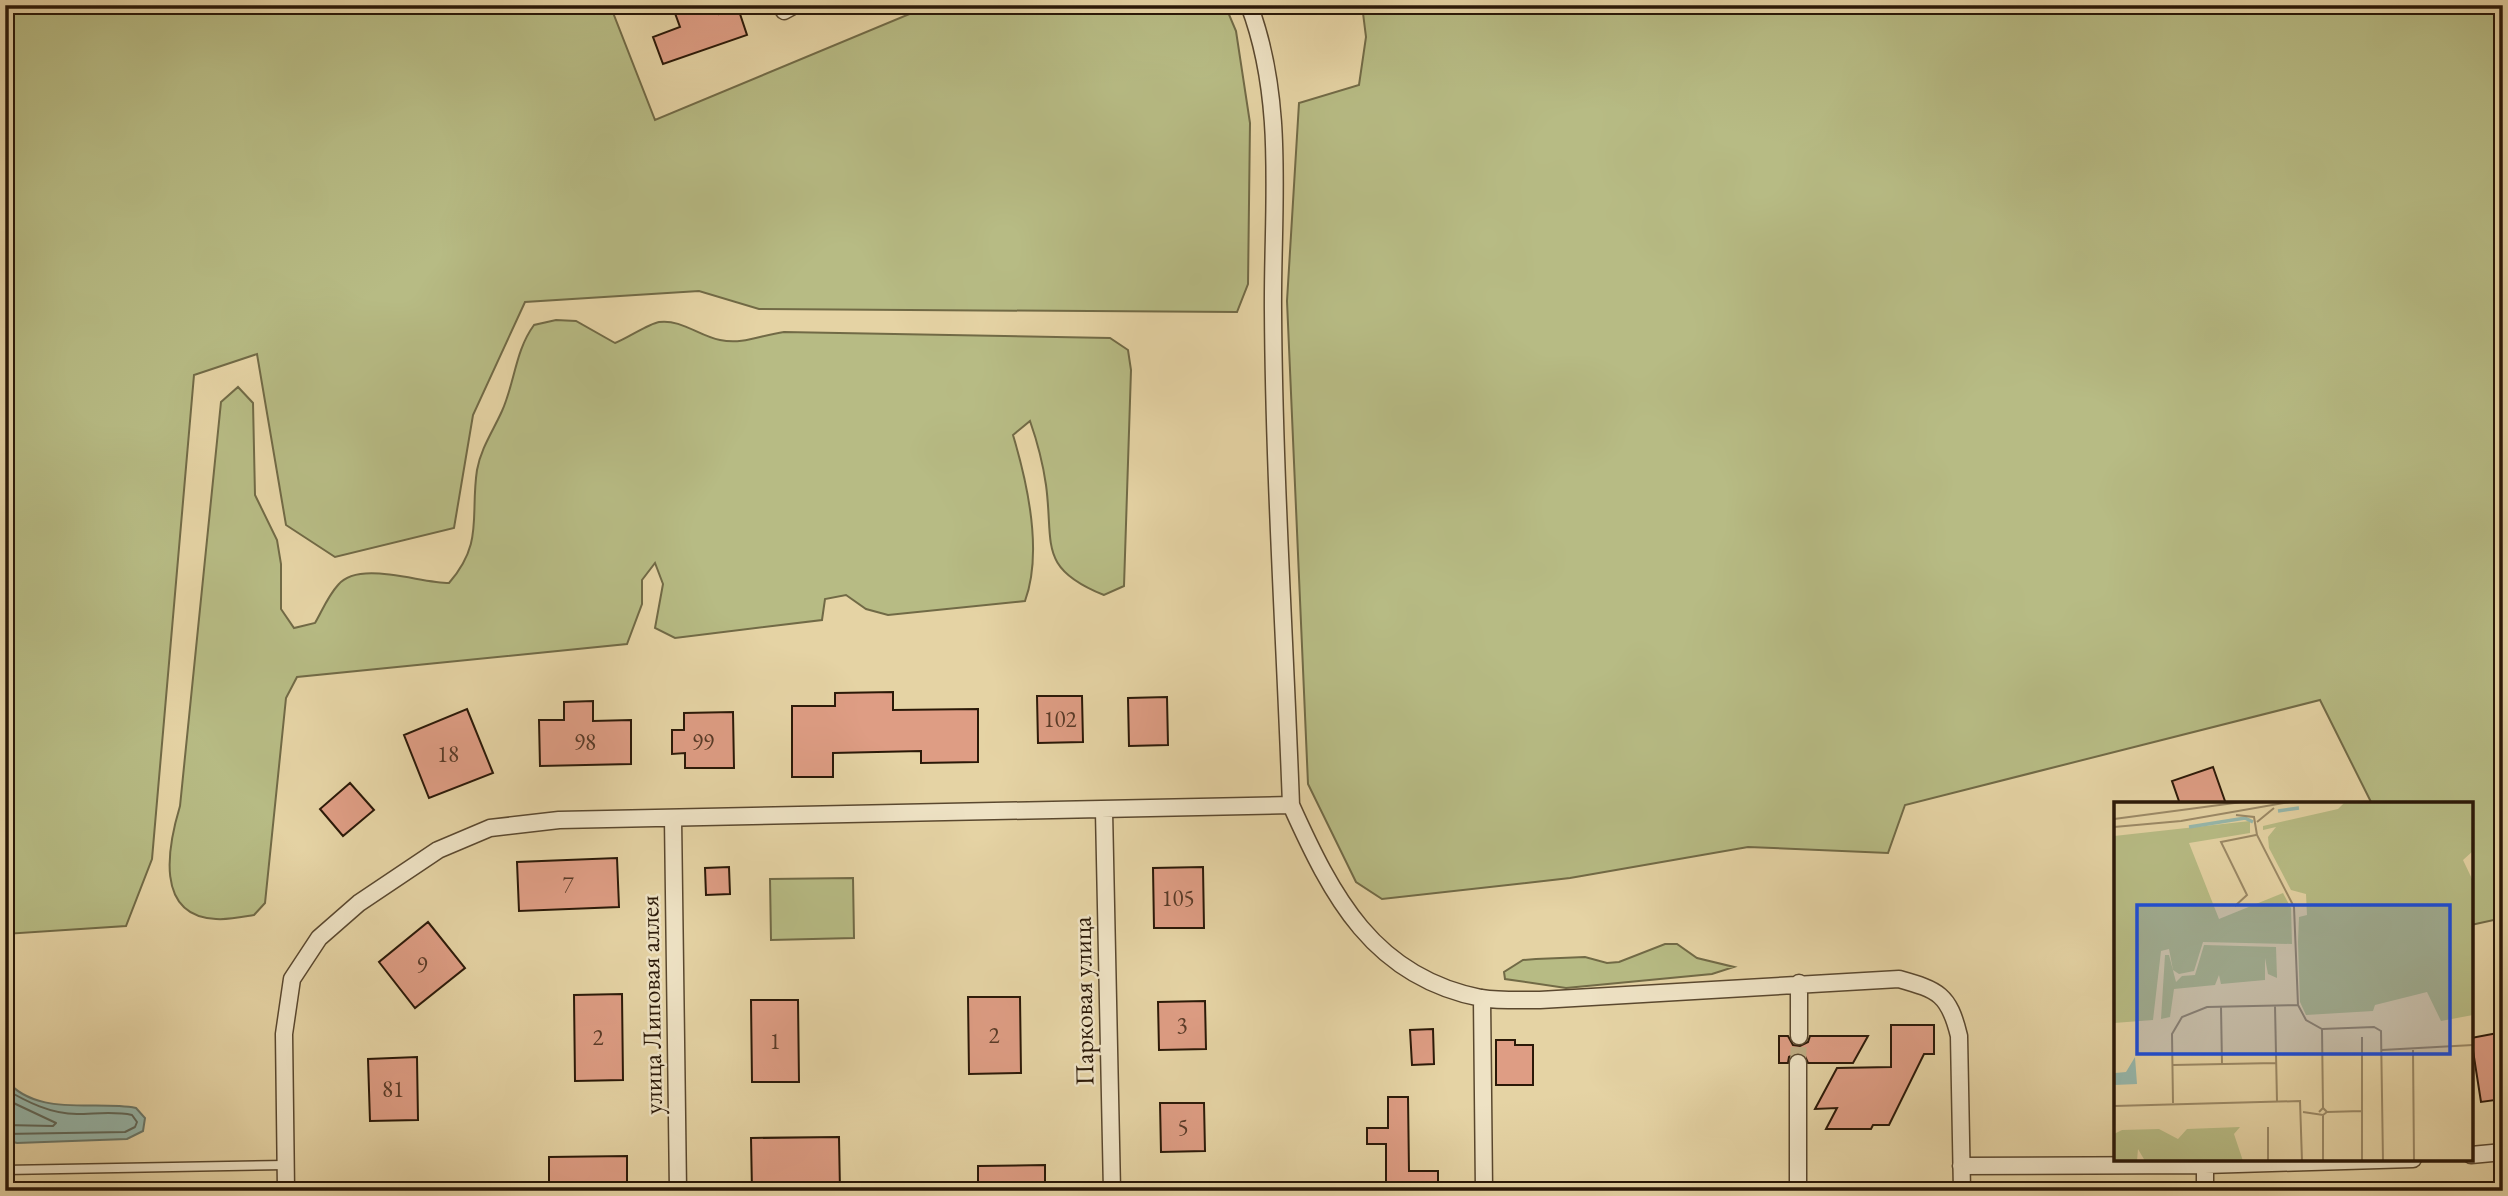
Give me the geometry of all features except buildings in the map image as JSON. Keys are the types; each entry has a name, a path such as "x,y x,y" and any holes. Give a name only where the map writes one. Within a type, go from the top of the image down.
{"street":[{"path":"1249,5 1269,79 1274,142 1273,312 1291,805 1322,875 1353,921 1387,955 1434,983 1482,998 1540,1000 1899,979 1929,987 1943,996 1954,1014 1959,1035 1962,1191"},
{"path":"286,1191 284,1034 292,979 319,938 349,912 438,849 490,828 559,820 1104,811 1291,805"},
{"name":"Парковая улица","path":"1104,811 1112,1191"},
{"name":"улица Липовая аллея","path":"673,818 678,1191"},
{"path":"1799,984 1799,1036"},
{"path":"1482,998 1484,1191"},
{"path":"1798,1063 1798,1191"},
{"path":"2473,1154 2503,1152"},
{"path":"1961,1166 2274,1161"},
{"path":"2204,1162 2205,1191"}],"lane":[{"path":"5,1170 285,1165"}],"green space":[{"path":"5,5 610,5 655,120 931,5 1225,5 1236,31 1250,123 1248,284 1237,312 759,309 699,291 525,302 473,415 454,528 335,557 286,525 257,354 194,375 152,859 126,926 5,934"},
{"path":"1362,5 2503,5 2503,918 2473,925 2473,802 2371,802 2320,700 1905,805 1888,853 1748,847 1570,878 1382,899 1356,882 1308,784 1287,301 1299,103 1359,85 1366,37"},
{"path":"556,320 576,321 615,343 659,322 675,323 712,338 728,341 784,332 1110,338 1128,350 1131,370 1124,586 1104,595 1068,575 1058,564 1050,539 1043,469 1030,421 1013,435 1024,475 1033,540 1033,561 1025,601 888,615 866,609 846,595 825,599 822,620 675,638 655,628 663,584 655,563 642,580 642,604 627,644 297,677 286,698 265,903 254,915 245,917 216,919 196,915 183,906 174,892 170,859 180,806 221,402 238,387 253,403 255,495 277,540 281,564 281,609 294,628 315,623 334,589 348,578 360,574 374,573 449,583 467,555 474,529 475,486 479,462 502,411 523,345 534,325"},
{"path":"853,878 854,938 771,940 770,879"},
{"path":"1665,944 1677,944 1697,958 1734,967 1712,974 1566,988 1505,979 1504,972 1523,960 1585,957 1607,963 1619,962"}],"water":[{"path":"5,1079 18,1091 49,1103 136,1108 145,1118 143,1131 127,1139 17,1143 5,1140"}],"tunnel":[{"path":"1798,1063 1799,1036"}]}
